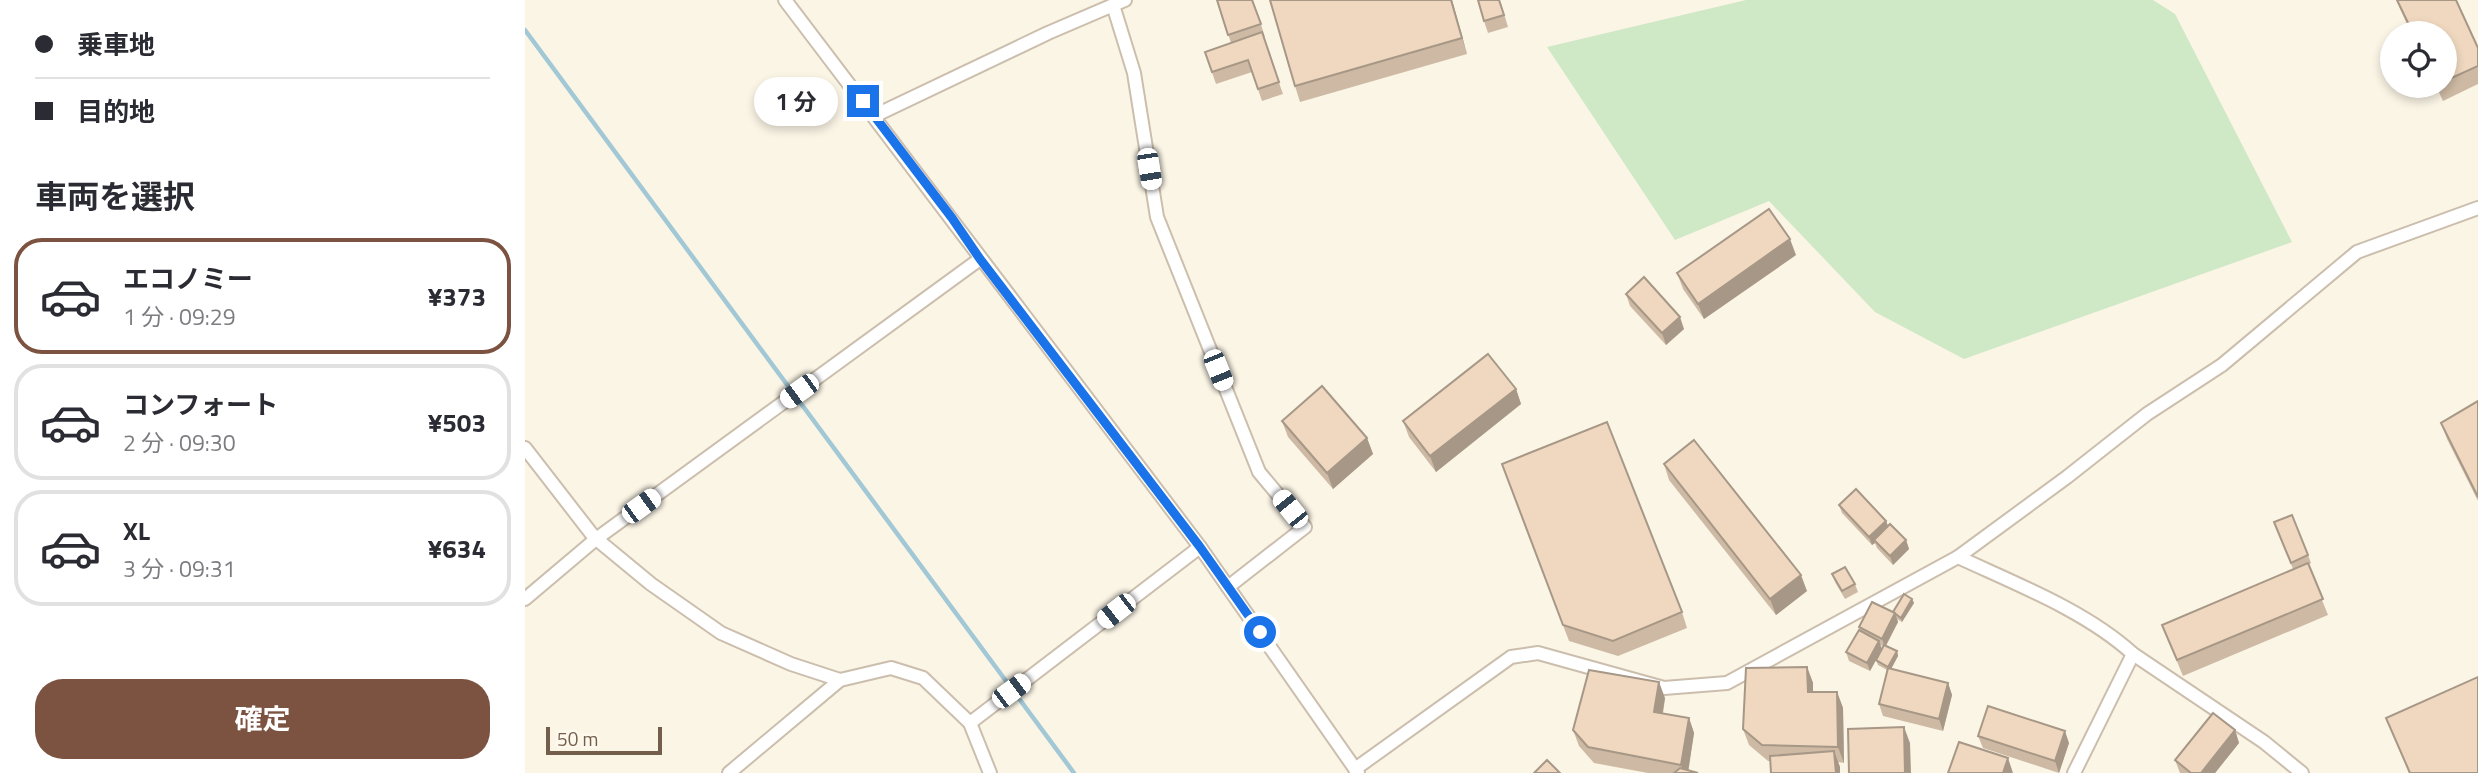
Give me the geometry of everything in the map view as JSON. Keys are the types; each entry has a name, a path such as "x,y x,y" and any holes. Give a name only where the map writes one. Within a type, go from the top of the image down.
{"street":[{"path":"785,0 1200,547 1357,771 1511,657 1538,653 1664,688 1727,683 1958,556 2067,477 2147,414 2222,365 2357,252 2478,208"},
{"path":"874,116 1036,38 1119,3 1134,73 1157,218 1259,472 1305,527 1228,587"},
{"path":"525,598 596,539 980,259"},
{"path":"525,448 596,539 651,584 721,633 791,664 840,680"},
{"path":"970,723 1200,547"},
{"path":"1958,556 2074,613 2117,640 2133,654 2264,742 2302,773"},
{"path":"2074,773 2133,654"},
{"path":"729,773 840,680 891,668 923,678 970,723 990,773"}],"green space":[{"path":"1746,0 2153,0 2175,14 2292,242 1964,359 1875,312 1769,201 1675,240 1547,47"}],"building":[{"path":"1217,0 1252,0 1261,24 1228,35"},
{"path":"1270,0 1451,0 1462,38 1295,86"},
{"path":"1478,0 1499,0 1504,15 1484,21"},
{"path":"2397,0 2456,0 2478,48 2478,66 2457,76 2457,21 2407,21"},
{"path":"1262,32 1279,82 1258,89 1248,60 1212,72 1205,52"},
{"path":"1769,209 1790,239 1698,304 1677,273"},
{"path":"1644,277 1680,317 1662,333 1626,294"},
{"path":"1488,354 1516,389 1430,456 1403,421"},
{"path":"1322,386 1367,438 1327,473 1282,421"},
{"path":"2478,401 2478,497 2441,423"},
{"path":"1607,422 1682,612 1613,641 1563,625 1502,464"},
{"path":"1694,440 1801,575 1770,599 1664,464"},
{"path":"1856,489 1886,521 1869,537 1839,505"},
{"path":"2292,515 2308,555 2291,563 2274,522"},
{"path":"1890,524 1906,540 1890,556 1874,540"},
{"path":"2308,563 2323,599 2177,660 2162,625"},
{"path":"1845,567 1855,584 1842,591 1832,574"},
{"path":"1904,594 1912,599 1901,618 1893,612"},
{"path":"1872,602 1895,613 1882,639 1859,627"},
{"path":"1859,630 1879,641 1867,663 1846,652"},
{"path":"1884,645 1897,651 1888,667 1876,660"},
{"path":"1807,667 1808,692 1837,692 1838,747 1762,745 1743,729 1746,668"},
{"path":"1888,668 1948,683 1939,719 1879,704"},
{"path":"1589,670 1659,682 1654,712 1689,718 1681,765 1588,747 1573,730"},
{"path":"2478,677 2478,773 2410,773 2386,718"},
{"path":"1988,706 2065,731 2055,761 1978,736"},
{"path":"2213,713 2235,730 2201,773 2191,773 2175,760"},
{"path":"1904,727 1905,773 1849,773 1848,729"},
{"path":"1959,742 2008,758 2003,773 1948,773"},
{"path":"1834,751 1836,773 1771,773 1770,756"},
{"path":"1547,760 1560,773 1534,773"},
{"path":"1680,768 1698,773 1674,773"}],"waterway":[{"path":"525,30 1074,773"}],"route":[{"path":"863,101 1200,547 1260,632"}]}
